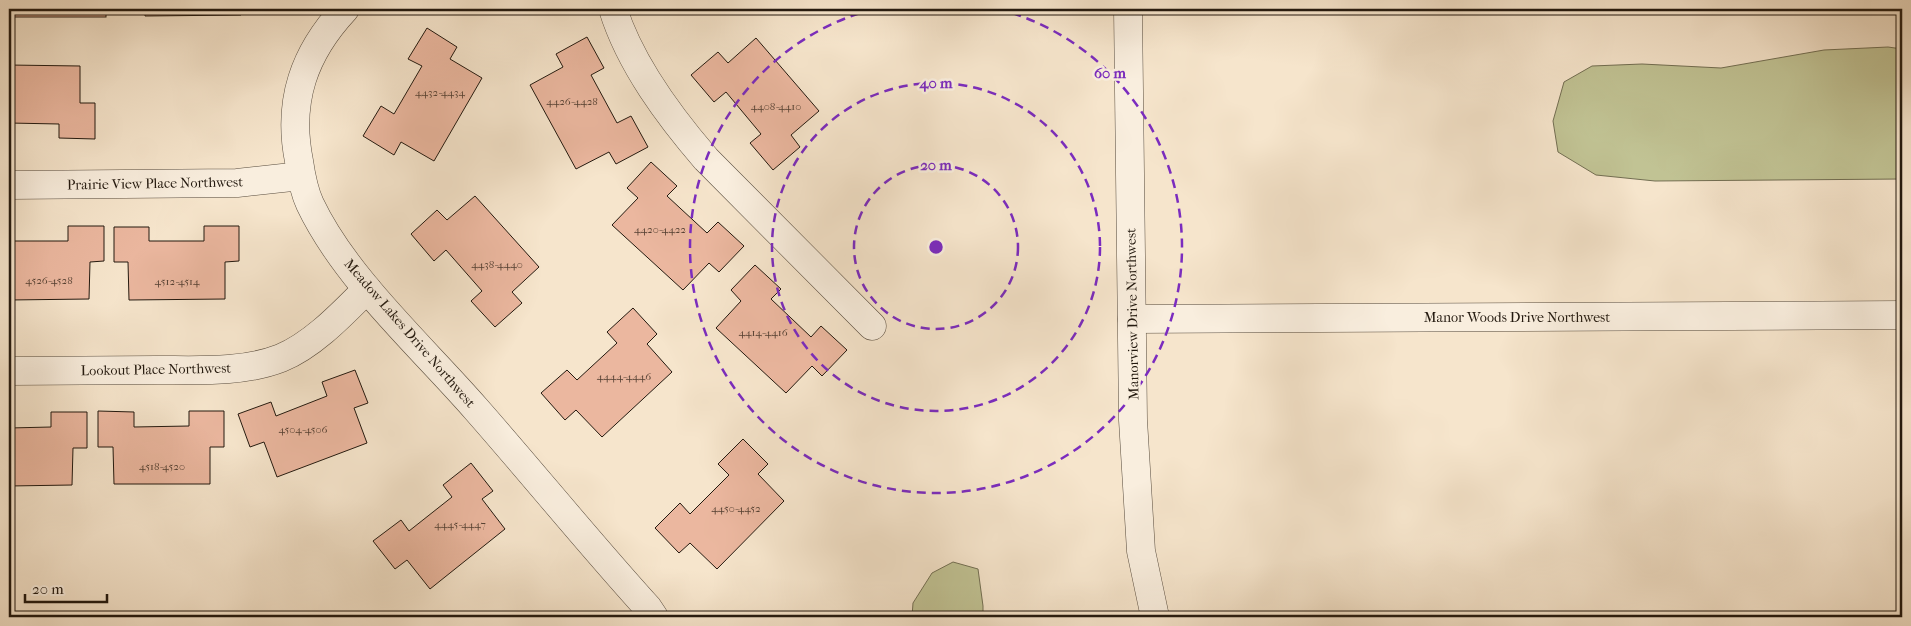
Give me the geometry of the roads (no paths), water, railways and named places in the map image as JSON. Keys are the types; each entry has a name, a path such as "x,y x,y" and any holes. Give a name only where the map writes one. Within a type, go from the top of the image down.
{"street":[{"name":"Meadow Lakes Drive Northwest","path":"345,9 316,47 303,73 297,98 295,126 302,176 310,203 339,251 367,289 476,409 654,617"},
{"path":"613,9 628,46 651,86 680,129 761,216 872,326"},
{"name":"Manorview Drive Northwest","path":"1128,9 1133,420 1142,552 1155,617"},
{"name":"Prairie View Place Northwest","path":"9,185 237,182 302,176"},
{"name":"Lookout Place Northwest","path":"9,371 218,370 259,364 281,358 301,347 339,316 367,289"},
{"name":"Manor Woods Drive Northwest","path":"1132,319 1902,315"}]}
